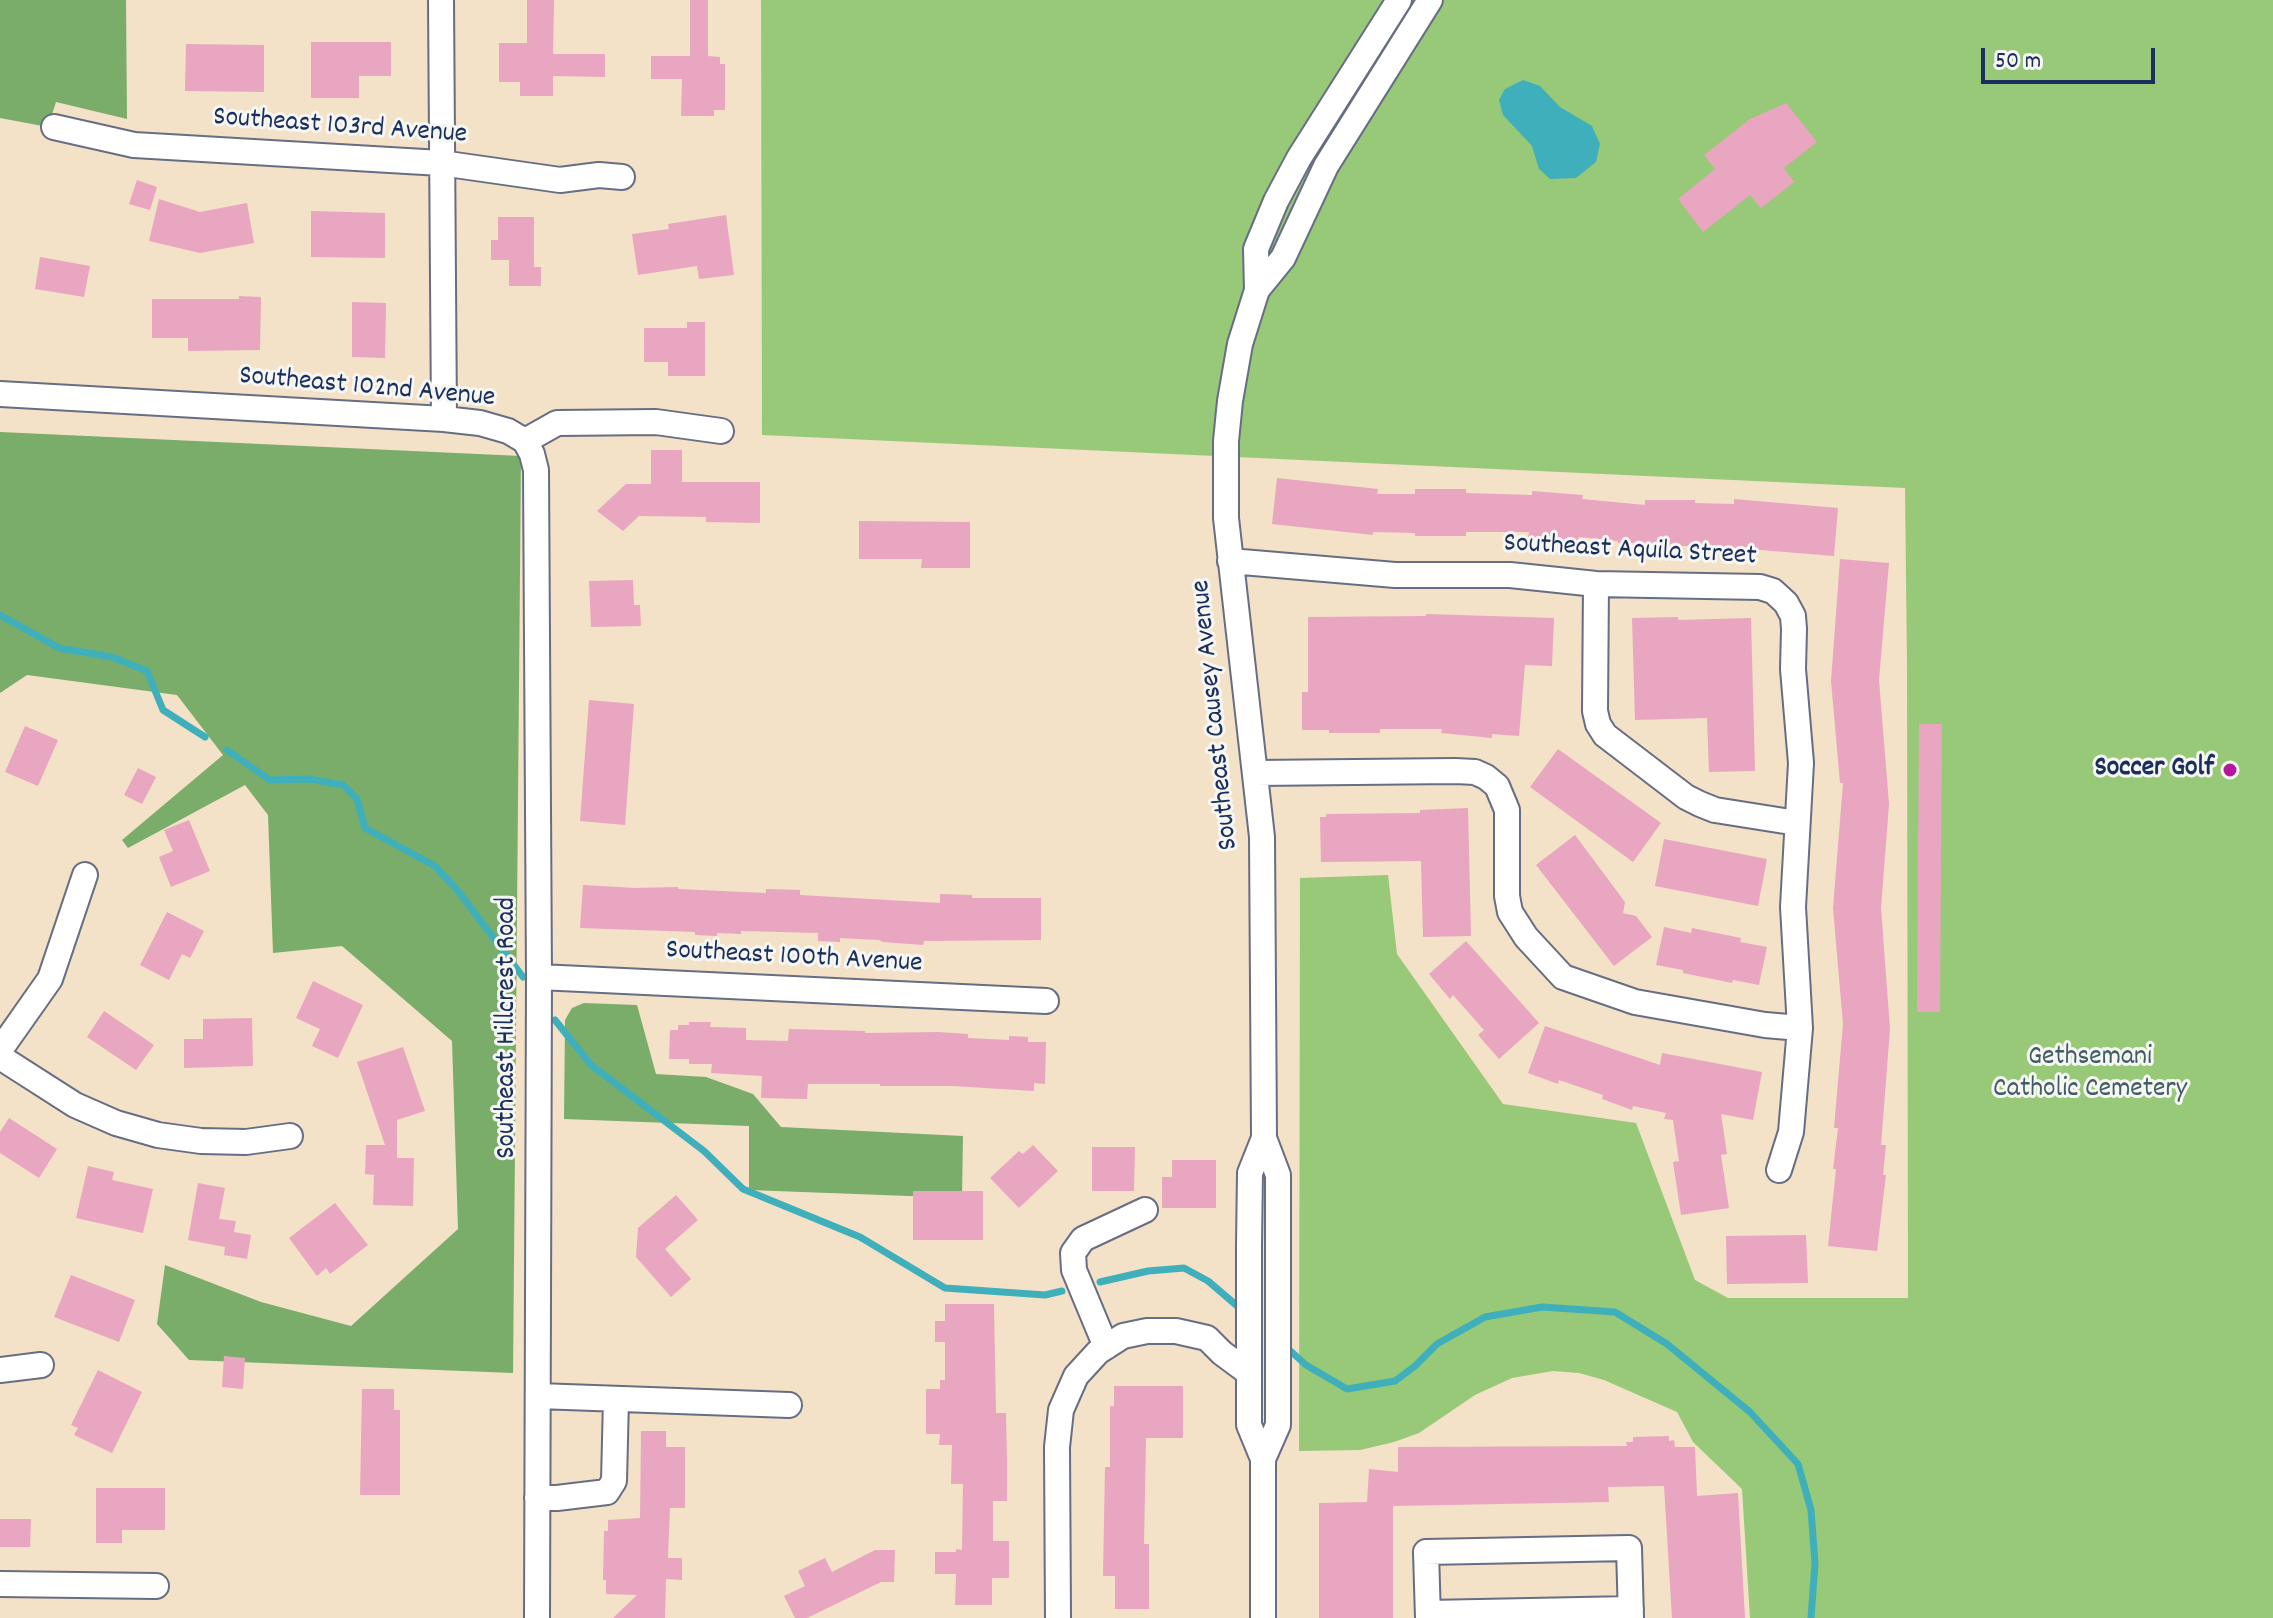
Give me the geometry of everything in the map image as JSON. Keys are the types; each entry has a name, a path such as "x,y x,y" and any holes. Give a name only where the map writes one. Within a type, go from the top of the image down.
{"street":[{"path":"441,0 444,419"},
{"name":"Southeast Causey Avenue","path":"1263,1459 1278,1425 1278,1175 1264,1138 1262,837 1230,561 1225,484 1230,401 1240,344 1257,290 1256,249 1276,201 1399,0"},
{"name":"Southeast Causey Avenue","path":"1257,290 1283,258 1326,166 1430,0"},
{"name":"Southeast 103rd Avenue","path":"54,127 134,145 441,163 560,180 599,175 622,177"},
{"name":"Southeast 102nd Avenue","path":"0,394 444,419 480,423 508,431 525,441 557,423 656,422 721,431"},
{"name":"Southeast Hillcrest Road","path":"525,441 536,470 539,977 537,1618"},
{"name":"Southeast Aquila Street","path":"1230,561 1395,575 1510,575 1596,584 1760,587 1773,591 1786,603 1793,616 1793,669 1801,763 1793,907 1800,1028 1791,1132 1779,1170"},
{"path":"1596,584 1595,711 1605,735 1686,797 1700,804 1715,810 1797,823"},
{"path":"1255,773 1455,771 1475,772 1486,777 1497,786 1507,810 1507,896 1510,912 1526,937 1563,977 1635,1002 1765,1025 1800,1028"},
{"path":"0,1050 50,979 85,875"},
{"name":"Southeast 100th Avenue","path":"539,977 1046,1001"},
{"path":"0,1057 75,1105 116,1123 158,1135 201,1141 246,1142 290,1136"},
{"name":"Southeast Causey Avenue","path":"1263,1618 1263,1459 1249,1425 1249,1245 1250,1173 1264,1138"},
{"path":"1106,1347 1074,1270 1073,1253 1083,1239 1145,1210"},
{"path":"1058,1618 1057,1447 1061,1410 1076,1376 1098,1352 1123,1336 1147,1331 1176,1331 1207,1338 1249,1373"},
{"path":"0,1370 41,1365"},
{"path":"538,1396 789,1405"},
{"path":"537,1498 607,1492 614,1481 616,1399"},
{"path":"1629,1548 1631,1614 1428,1615 1426,1552 1629,1548"},
{"path":"0,1584 156,1586"}],"green space":[{"path":"0,0 126,0 127,119 56,102 48,127 0,118"},
{"name":"Gethsemani Catholic Cemetery","path":"761,0 2273,0 2273,1618 1750,1618 1742,1489 1693,1442 1677,1412 1604,1380 1579,1373 1553,1371 1512,1378 1475,1395 1419,1433 1394,1442 1360,1450 1299,1451 1300,878 1388,875 1397,954 1503,1104 1636,1123 1695,1280 1728,1298 1908,1298 1905,488 762,435"},
{"path":"0,432 521,456 513,1373 189,1360 157,1324 165,1265 261,1302 351,1326 458,1229 452,1041 342,946 273,953 268,815 245,785 128,848 122,840 223,755 177,695 27,675 0,693"},
{"path":"584,1003 637,1005 656,1074 706,1077 753,1094 781,1127 963,1136 962,1198 749,1190 749,1126 564,1119 565,1020 572,1008"}],"water":[{"path":"1523,80 1540,86 1560,107 1592,126 1600,144 1596,162 1576,178 1550,179 1539,169 1532,146 1503,115 1499,100 1505,89"}],"building":[{"path":"527,0 554,0 553,54 605,54 605,77 553,76 553,96 520,96 520,82 499,82 499,43 527,43"},
{"path":"690,0 708,0 708,56 720,57 720,64 725,64 725,110 714,110 714,116 681,116 682,79 651,79 651,56 690,56"},
{"path":"311,42 391,42 391,76 359,76 359,98 311,98"},
{"path":"186,44 264,45 264,92 185,91"},
{"path":"1786,103 1817,142 1784,168 1794,182 1761,208 1750,195 1703,232 1678,199 1715,169 1704,155 1750,119"},
{"path":"137,180 157,187 150,210 129,204"},
{"path":"159,199 200,212 247,203 254,243 200,253 149,241"},
{"path":"311,211 385,213 385,258 311,257"},
{"path":"726,215 734,275 699,279 697,266 638,275 632,234 669,229 668,224"},
{"path":"498,217 534,217 534,267 541,267 541,286 509,286 509,260 491,260 491,240 498,240"},
{"path":"40,257 90,266 84,297 35,289"},
{"path":"239,296 261,297 260,350 188,351 188,338 152,338 152,299 239,299"},
{"path":"352,302 386,303 385,358 352,357"},
{"path":"687,322 705,322 705,376 668,376 668,362 644,362 644,328 687,328"},
{"path":"651,450 682,450 682,482 760,482 760,523 706,522 706,517 639,516 623,531 597,511 626,484 651,484"},
{"path":"1277,478 1378,489 1377,494 1415,494 1415,489 1466,489 1466,493 1532,495 1532,491 1645,505 1645,500 1734,504 1734,499 1838,508 1834,556 1712,546 1645,546 1645,543 1618,543 1579,537 1578,541 1528,537 1529,532 1415,536 1415,533 1373,532 1373,535 1272,524"},
{"path":"859,521 970,522 970,568 921,568 922,559 859,559"},
{"path":"1840,559 1889,563 1879,680 1889,804 1881,908 1890,1029 1881,1145 1886,1145 1883,1175 1886,1175 1877,1251 1828,1246 1836,1169 1833,1169 1838,1128 1834,1128 1843,1024 1833,908 1843,783 1840,783 1831,681"},
{"path":"633,580 634,605 640,605 641,626 591,627 589,581"},
{"path":"1426,614 1554,618 1552,666 1525,665 1519,736 1492,734 1492,738 1441,733 1442,729 1380,729 1380,733 1302,730 1302,692 1308,692 1308,617"},
{"path":"1678,617 1678,620 1751,618 1755,771 1709,772 1707,718 1635,720 1632,618"},
{"path":"589,700 634,704 625,825 580,821"},
{"path":"1919,724 1942,724 1940,1012 1917,1012"},
{"path":"25,726 58,740 38,786 5,772"},
{"path":"1558,749 1661,823 1633,862 1530,787"},
{"path":"138,768 156,777 142,804 124,795"},
{"path":"1468,808 1471,936 1423,937 1421,861 1321,862 1320,817 1326,817 1326,814 1420,813 1420,810"},
{"path":"189,820 210,871 171,887 159,857 173,851 164,830"},
{"path":"1575,835 1625,902 1623,913 1636,916 1652,937 1614,966 1536,865"},
{"path":"1664,839 1767,859 1758,906 1655,886"},
{"path":"583,885 766,893 766,889 800,890 800,895 940,903 940,894 972,895 972,898 1041,898 1041,940 924,941 923,945 840,938 840,942 818,941 818,933 741,931 741,934 717,933 717,936 695,935 695,932 580,928"},
{"path":"167,912 204,931 190,958 182,954 169,980 140,965"},
{"path":"1664,927 1691,933 1692,928 1767,947 1759,985 1733,980 1732,983 1656,965"},
{"path":"1466,941 1539,1023 1499,1059 1478,1035 1484,1030 1453,995 1450,999 1429,974"},
{"path":"313,981 363,1005 338,1058 312,1046 320,1029 296,1018"},
{"path":"104,1011 154,1045 136,1070 87,1037"},
{"path":"252,1018 253,1066 184,1068 184,1039 203,1039 203,1019"},
{"path":"689,1022 711,1022 710,1027 746,1028 746,1040 788,1041 789,1029 865,1033 938,1032 968,1034 968,1038 1009,1040 1009,1036 1028,1037 1028,1042 1046,1042 1045,1084 1034,1083 1034,1091 952,1086 808,1084 807,1099 761,1098 762,1076 711,1073 712,1064 689,1064 689,1059 669,1059 670,1030 678,1030 678,1025 689,1025"},
{"path":"1545,1026 1660,1065 1662,1053 1762,1072 1753,1120 1721,1114 1727,1154 1721,1155 1729,1208 1681,1215 1673,1162 1679,1161 1673,1120 1664,1119 1666,1113 1633,1106 1632,1110 1602,1099 1603,1095 1528,1073"},
{"path":"403,1047 425,1111 397,1120 397,1158 414,1158 413,1206 373,1205 374,1175 365,1174 366,1145 385,1145 357,1062"},
{"path":"9,1118 57,1149 39,1178 0,1153 0,1132"},
{"path":"1033,1145 1058,1171 1019,1208 990,1178 1019,1151 1023,1154"},
{"path":"1092,1147 1135,1147 1134,1191 1092,1191"},
{"path":"1172,1160 1216,1160 1216,1208 1162,1208 1162,1177 1172,1177"},
{"path":"88,1166 114,1172 112,1180 153,1189 143,1233 76,1218"},
{"path":"198,1183 225,1188 219,1219 236,1221 234,1232 251,1235 247,1259 224,1255 225,1247 188,1240"},
{"path":"913,1191 983,1191 983,1240 913,1240"},
{"path":"676,1195 698,1220 665,1249 691,1279 671,1297 636,1257 638,1228"},
{"path":"335,1203 368,1245 330,1274 326,1268 317,1276 289,1238"},
{"path":"1806,1235 1808,1283 1727,1284 1726,1236"},
{"path":"71,1275 135,1300 119,1342 54,1317"},
{"path":"945,1304 994,1304 996,1413 1006,1413 1007,1501 993,1501 993,1541 1009,1541 1009,1578 992,1578 992,1605 955,1605 956,1574 935,1574 935,1552 962,1550 963,1484 951,1484 952,1445 939,1445 940,1434 926,1434 926,1389 940,1389 940,1380 945,1380 945,1342 935,1342 935,1321 945,1321"},
{"path":"224,1356 245,1358 243,1389 222,1387"},
{"path":"98,1370 142,1392 112,1453 74,1435 78,1428 71,1425"},
{"path":"1114,1386 1183,1386 1183,1438 1146,1438 1144,1544 1149,1544 1149,1609 1115,1609 1115,1576 1103,1576 1105,1467 1110,1467 1110,1406 1114,1406"},
{"path":"362,1389 394,1389 394,1410 400,1410 400,1495 360,1495"},
{"path":"641,1431 666,1431 666,1447 685,1447 685,1508 670,1508 668,1558 682,1558 682,1580 666,1579 665,1618 613,1618 637,1595 606,1594 606,1580 603,1580 604,1531 608,1531 608,1520 640,1518"},
{"path":"1669,1436 1669,1441 1674,1440 1675,1447 1695,1447 1697,1496 1738,1493 1745,1618 1672,1618 1664,1486 1608,1487 1609,1502 1393,1506 1393,1618 1319,1618 1319,1503 1367,1502 1369,1469 1398,1472 1398,1447 1627,1446 1626,1442 1633,1442 1633,1437"},
{"path":"96,1488 165,1488 165,1530 122,1530 122,1543 96,1543"},
{"path":"0,1519 31,1519 30,1547 0,1547"},
{"path":"875,1550 895,1550 894,1582 881,1582 807,1618 795,1618 784,1596 805,1586 798,1571 825,1558 832,1572"}],"waterway":[{"path":"0,615 59,648 112,657 147,671 163,710 205,737"},
{"path":"227,750 270,780 309,779 343,785 357,799 365,828 435,866 458,891 523,977"},
{"path":"555,1020 591,1065 704,1151 743,1189 860,1237 945,1288 1045,1295 1062,1291"},
{"path":"1100,1282 1148,1271 1184,1268 1208,1281 1242,1310"},
{"path":"1285,1346 1306,1365 1347,1389 1395,1381 1437,1344 1485,1317 1542,1307 1615,1312 1667,1344 1750,1412 1798,1464 1811,1510 1815,1563 1811,1618"}],"place":[{"name":"Soccer Golf","path":"2230,770"}]}
